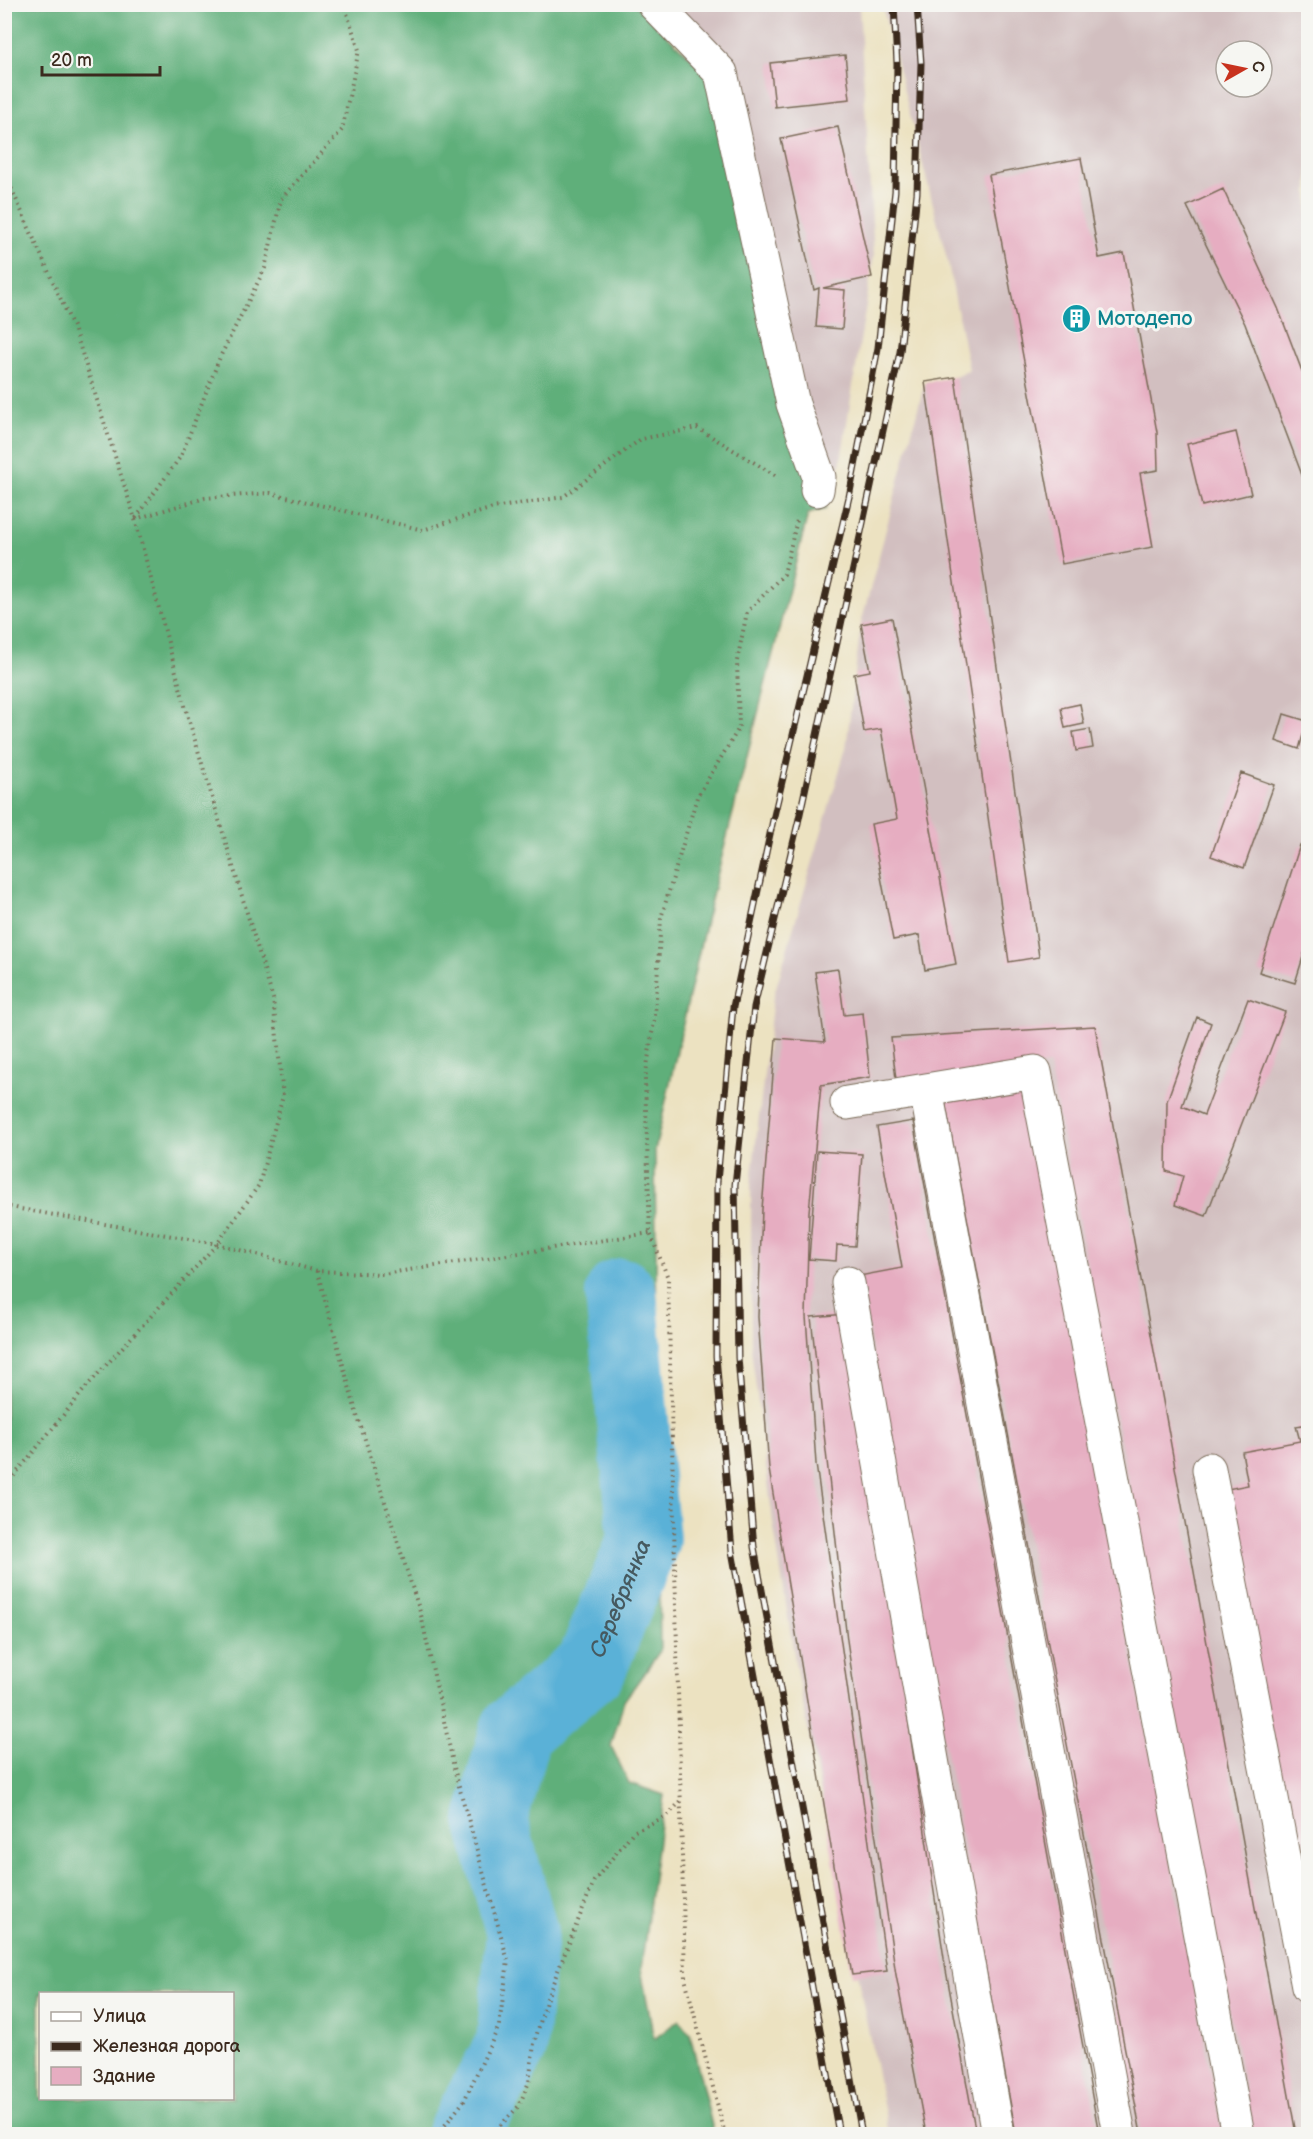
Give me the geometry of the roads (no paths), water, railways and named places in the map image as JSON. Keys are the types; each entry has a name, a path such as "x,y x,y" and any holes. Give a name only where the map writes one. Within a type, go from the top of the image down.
{"lane":[{"path":"654,4 721,73 793,404 819,477 817,490"},
{"path":"847,1102 1035,1072 1238,2134"},
{"path":"926,1090 1119,2134"},
{"path":"848,1283 998,2134"},
{"path":"1209,1469 1308,1987"}],"waterway":[{"name":"Серебрянка","path":"463,2134 512,2044 522,1933 491,1820 516,1730 591,1667 644,1539 621,1294"}],"railway":[{"path":"839,2134 732,1551 716,1356 717,1182 733,1007 773,820 849,497 878,348 895,191 897,64 894,4"},
{"path":"862,2134 754,1547 738,1358 735,1185 754,1007 798,823 900,352 917,193 921,63 917,4"}],"place":[{"name":"Мотодепо","path":"1076,318"}]}
